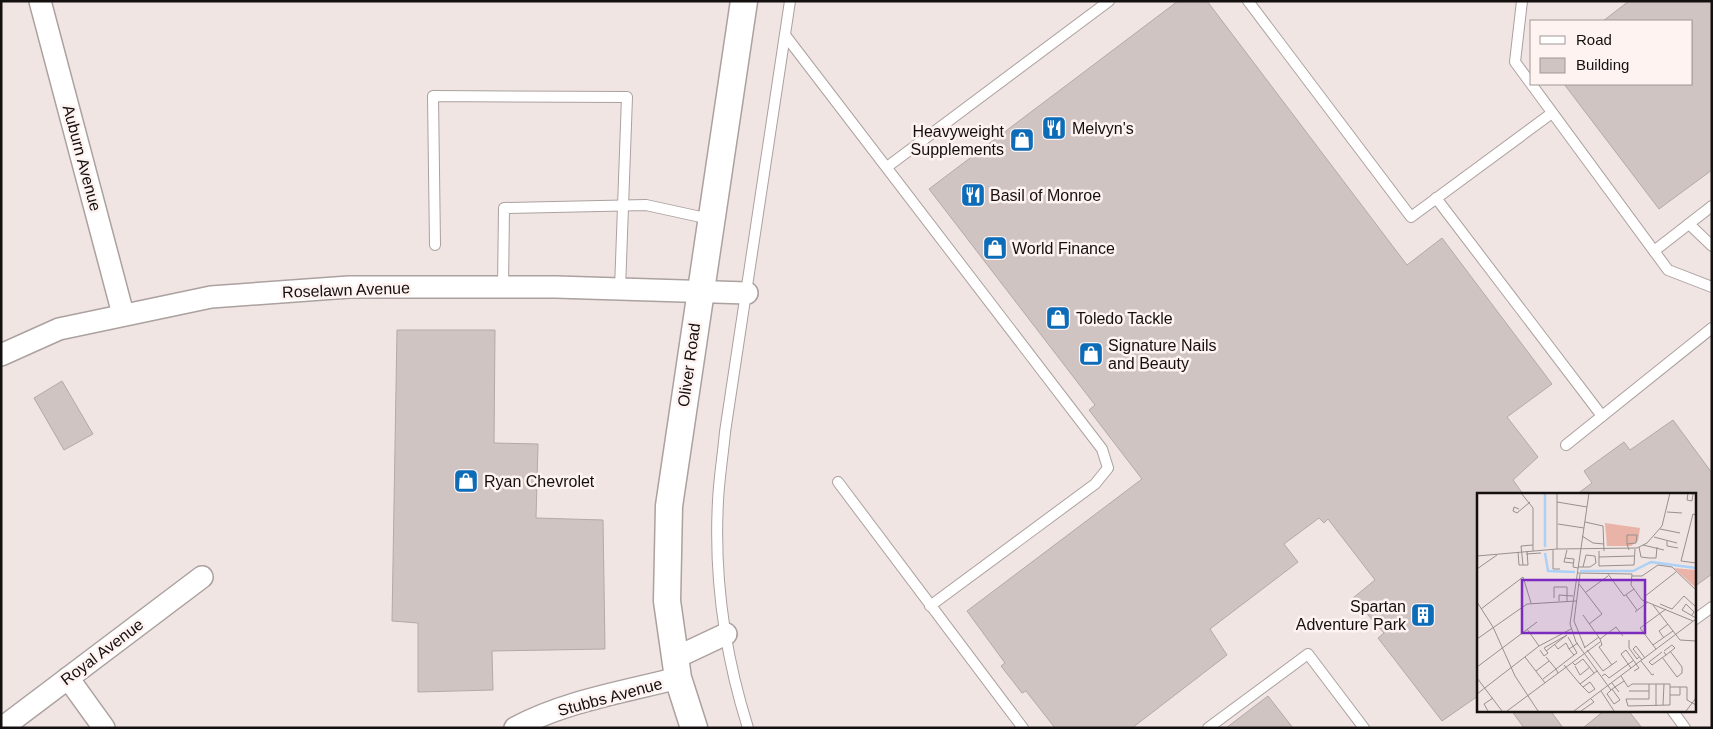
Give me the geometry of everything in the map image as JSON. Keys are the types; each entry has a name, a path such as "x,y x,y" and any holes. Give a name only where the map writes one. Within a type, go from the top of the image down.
{"street":[{"name":"Auburn Avenue","path":"40,1 123,314"},
{"name":"Oliver Road","path":"694,728 677,668 668,601 669,506 699,291 744,1"},
{"name":"Roselawn Avenue","path":"1,355 59,329 211,297 349,287 503,287 747,293"},
{"name":"Royal Avenue","path":"2,728 202,577"},
{"name":"Stubbs Avenue","path":"515,728 529,720 677,668 726,634"},
{"path":"68,678 104,728"}],"lane":[{"path":"748,728 734,684 726,634 718,566 718,500 725,432 790,1"},
{"path":"887,168 1109,1"},
{"path":"1248,1 1411,217 1552,113"},
{"path":"1522,1 1515,62 1530,83"},
{"path":"785,35 1102,449 1108,468 1094,484 930,606"},
{"path":"1532,85 1668,270 1712,287"},
{"path":"435,245 434,96 627,97 620,289"},
{"path":"1436,198 1602,416"},
{"path":"503,287 504,208 646,205 710,220"},
{"path":"1654,250 1712,206"},
{"path":"1689,224 1712,246"},
{"path":"1566,445 1712,328"},
{"path":"838,482 1023,728"},
{"path":"1696,619 1712,607"},
{"path":"1208,728 1308,654 1364,728"},
{"path":"1673,712 1685,728"}],"building":[{"path":"1178,1 1207,1 1407,265 1442,238 1552,384 1507,417 1538,457 1513,480 1522,493 1477,493 1477,697 1442,721 1378,638 1384,633 1353,598 1375,580 1328,519 1324,523 1319,518 1284,544 1298,562 1210,629 1227,655 1132,728 1055,728 1026,691 1022,693 1001,666 1005,663 967,611 1142,479 1089,410 1095,405 929,189"},
{"path":"1629,1 1712,1 1712,170 1659,209 1565,85 1693,85 1693,20 1604,20"},
{"name":"Ryan Chevrolet","path":"397,330 495,330 494,443 538,444 536,518 603,520 605,649 492,651 493,690 418,692 418,623 392,621"},
{"path":"62,381 93,434 64,450 34,398"},
{"path":"1673,420 1712,473 1712,574 1696,586 1696,493 1578,493 1592,483 1584,471 1624,442 1630,450"},
{"path":"1268,696 1293,728 1226,728"},
{"path":"1512,712 1551,712 1563,728 1524,728"},
{"path":"1603,712 1630,712 1642,728 1583,728"}],"place":[{"name":"Melvyn's","path":"1054,128"},
{"name":"Heavyweight Supplements","path":"1022,140"},
{"name":"Basil of Monroe","path":"973,195"},
{"name":"World Finance","path":"995,248"},
{"name":"Toledo Tackle","path":"1058,318"},
{"name":"Signature Nails and Beauty","path":"1091,354"},
{"name":"Ryan Chevrolet","path":"466,481"},
{"name":"Spartan Adventure Park","path":"1423,615"}]}
